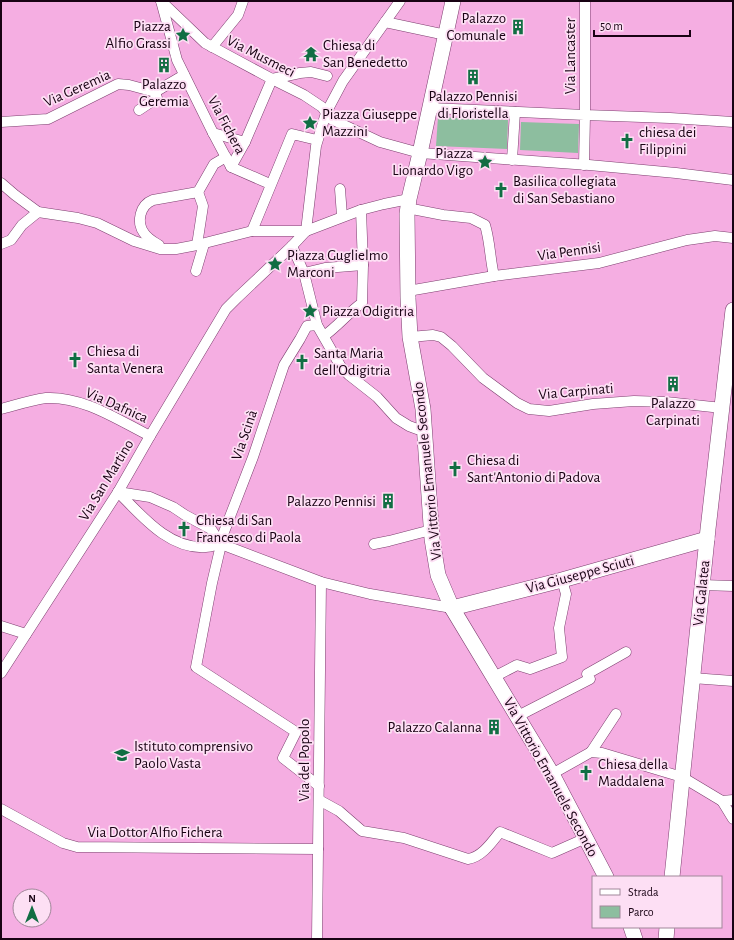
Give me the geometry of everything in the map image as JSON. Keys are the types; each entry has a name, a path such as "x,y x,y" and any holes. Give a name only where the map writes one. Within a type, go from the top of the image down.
{"street":[{"name":"Via Musmeci","path":"161,1 208,45 272,80 304,95 329,113"},
{"name":"Via Fichera","path":"161,1 177,60 231,167 270,184"},
{"path":"208,45 238,15 243,1"},
{"path":"309,227 317,143 329,113 343,81 400,1"},
{"path":"420,153 453,1"},
{"name":"Via Lancaster","path":"585,1 587,114 586,165"},
{"path":"385,22 446,36"},
{"path":"231,167 245,142 272,80 300,73 311,72 328,76"},
{"path":"139,110 157,98 155,92 184,75"},
{"name":"Via Geremia","path":"1,122 48,119 118,84 129,85 155,92"},
{"path":"431,104 515,112 587,114 733,122"},
{"path":"512,160 515,112"},
{"path":"329,113 380,142 420,153 586,165 733,180"},
{"path":"213,133 245,142"},
{"path":"251,230 292,134 317,143"},
{"name":"Via Vittorio Emanuele Secondo","path":"420,153 408,207 408,291 410,337 423,410 423,429 431,530 438,575 452,608 552,774 605,876"},
{"path":"196,271 201,245 203,206 198,192 214,164 226,157"},
{"path":"1,182 14,195 38,212 78,218 97,223 134,242 160,249 201,245 251,230 309,227 384,204 408,207 443,215 471,218 485,225 490,261 494,276"},
{"path":"340,189 342,216"},
{"path":"165,248 151,240 144,233 140,220 143,206 153,200 198,192"},
{"path":"326,336 354,308 362,303 363,265 361,210"},
{"path":"1,244 12,240 22,226 38,212"},
{"name":"Via San Martino","path":"1,673 118,492 226,309 292,246 309,227"},
{"name":"Via Pennisi","path":"408,291 494,276 599,263 687,240 715,236 733,238"},
{"path":"292,246 304,273 318,325 326,336 341,367 377,397 396,418 409,426 417,429 423,429"},
{"path":"304,273 325,268 363,265"},
{"name":"Via Galatea","path":"672,876 707,539 722,408 730,360 733,310"},
{"name":"Via Scinà","path":"318,325 307,326 284,365 253,457 224,532 212,583 196,667 296,732 283,758 319,786"},
{"name":"Via Carpinati","path":"410,337 433,335 441,337 452,346 483,378 517,404 529,409 549,411 593,404 634,401 666,402 722,408"},
{"name":"Via Dafnica","path":"1,410 25,402 47,398 68,400 93,407 150,436"},
{"path":"118,492 156,528 175,541 190,546 205,548 221,544 321,582 370,594 452,608"},
{"path":"118,492 150,497 173,507 211,529 221,544"},
{"path":"374,544 431,530"},
{"name":"Via Giuseppe Sciuti","path":"452,608 562,580 707,539"},
{"path":"494,677 517,664 530,669 562,657 559,628 566,594 562,580"},
{"name":"Via del Popolo","path":"317,939 321,582"},
{"path":"702,585 733,586"},
{"path":"1,626 26,634"},
{"path":"518,716 590,680 587,674 626,652"},
{"path":"692,678 733,681"},
{"path":"552,774 591,752 616,714"},
{"path":"591,752 602,753 682,777 722,800 733,800"},
{"path":"319,800 338,811 362,831 404,838 468,859 474,858 489,846 500,832 552,853 586,838"},
{"path":"722,800 733,819"},
{"name":"Via Dottor Alfio Fichera","path":"1,809 63,843 77,847 318,849"},
{"path":"631,928 635,939"},
{"path":"666,939 667,928"}],"green space":[{"path":"438,117 508,120 507,149 436,146"},
{"path":"521,122 579,124 578,153 520,150"}],"place":[{"name":"Palazzo Comunale","path":"518,27"},
{"name":"Piazza Alfio Grassi","path":"183,35"},
{"name":"Chiesa di San Benedetto","path":"311,54"},
{"name":"Palazzo Geremia","path":"164,65"},
{"name":"Palazzo Pennisi di Floristella","path":"473,77"},
{"name":"Piazza Giuseppe Mazzini","path":"310,123"},
{"name":"chiesa dei Filippini","path":"627,141"},
{"name":"Piazza Lionardo Vigo","path":"485,162"},
{"name":"Basilica collegiata di San Sebastiano","path":"501,190"},
{"name":"Piazza Guglielmo Marconi","path":"275,264"},
{"name":"Piazza Odigitria","path":"310,311"},
{"name":"Chiesa di Santa Venera","path":"75,360"},
{"name":"Santa Maria dell'Odigitria","path":"302,362"},
{"name":"Palazzo Carpinati","path":"673,384"},
{"name":"Chiesa di Sant'Antonio di Padova","path":"455,469"},
{"name":"Palazzo Pennisi","path":"388,501"},
{"name":"Chiesa di San Francesco di Paola","path":"184,529"},
{"name":"Palazzo Calanna","path":"494,727"},
{"name":"Istituto comprensivo Paolo Vasta","path":"122,755"},
{"name":"Chiesa della Maddalena","path":"586,773"}]}
